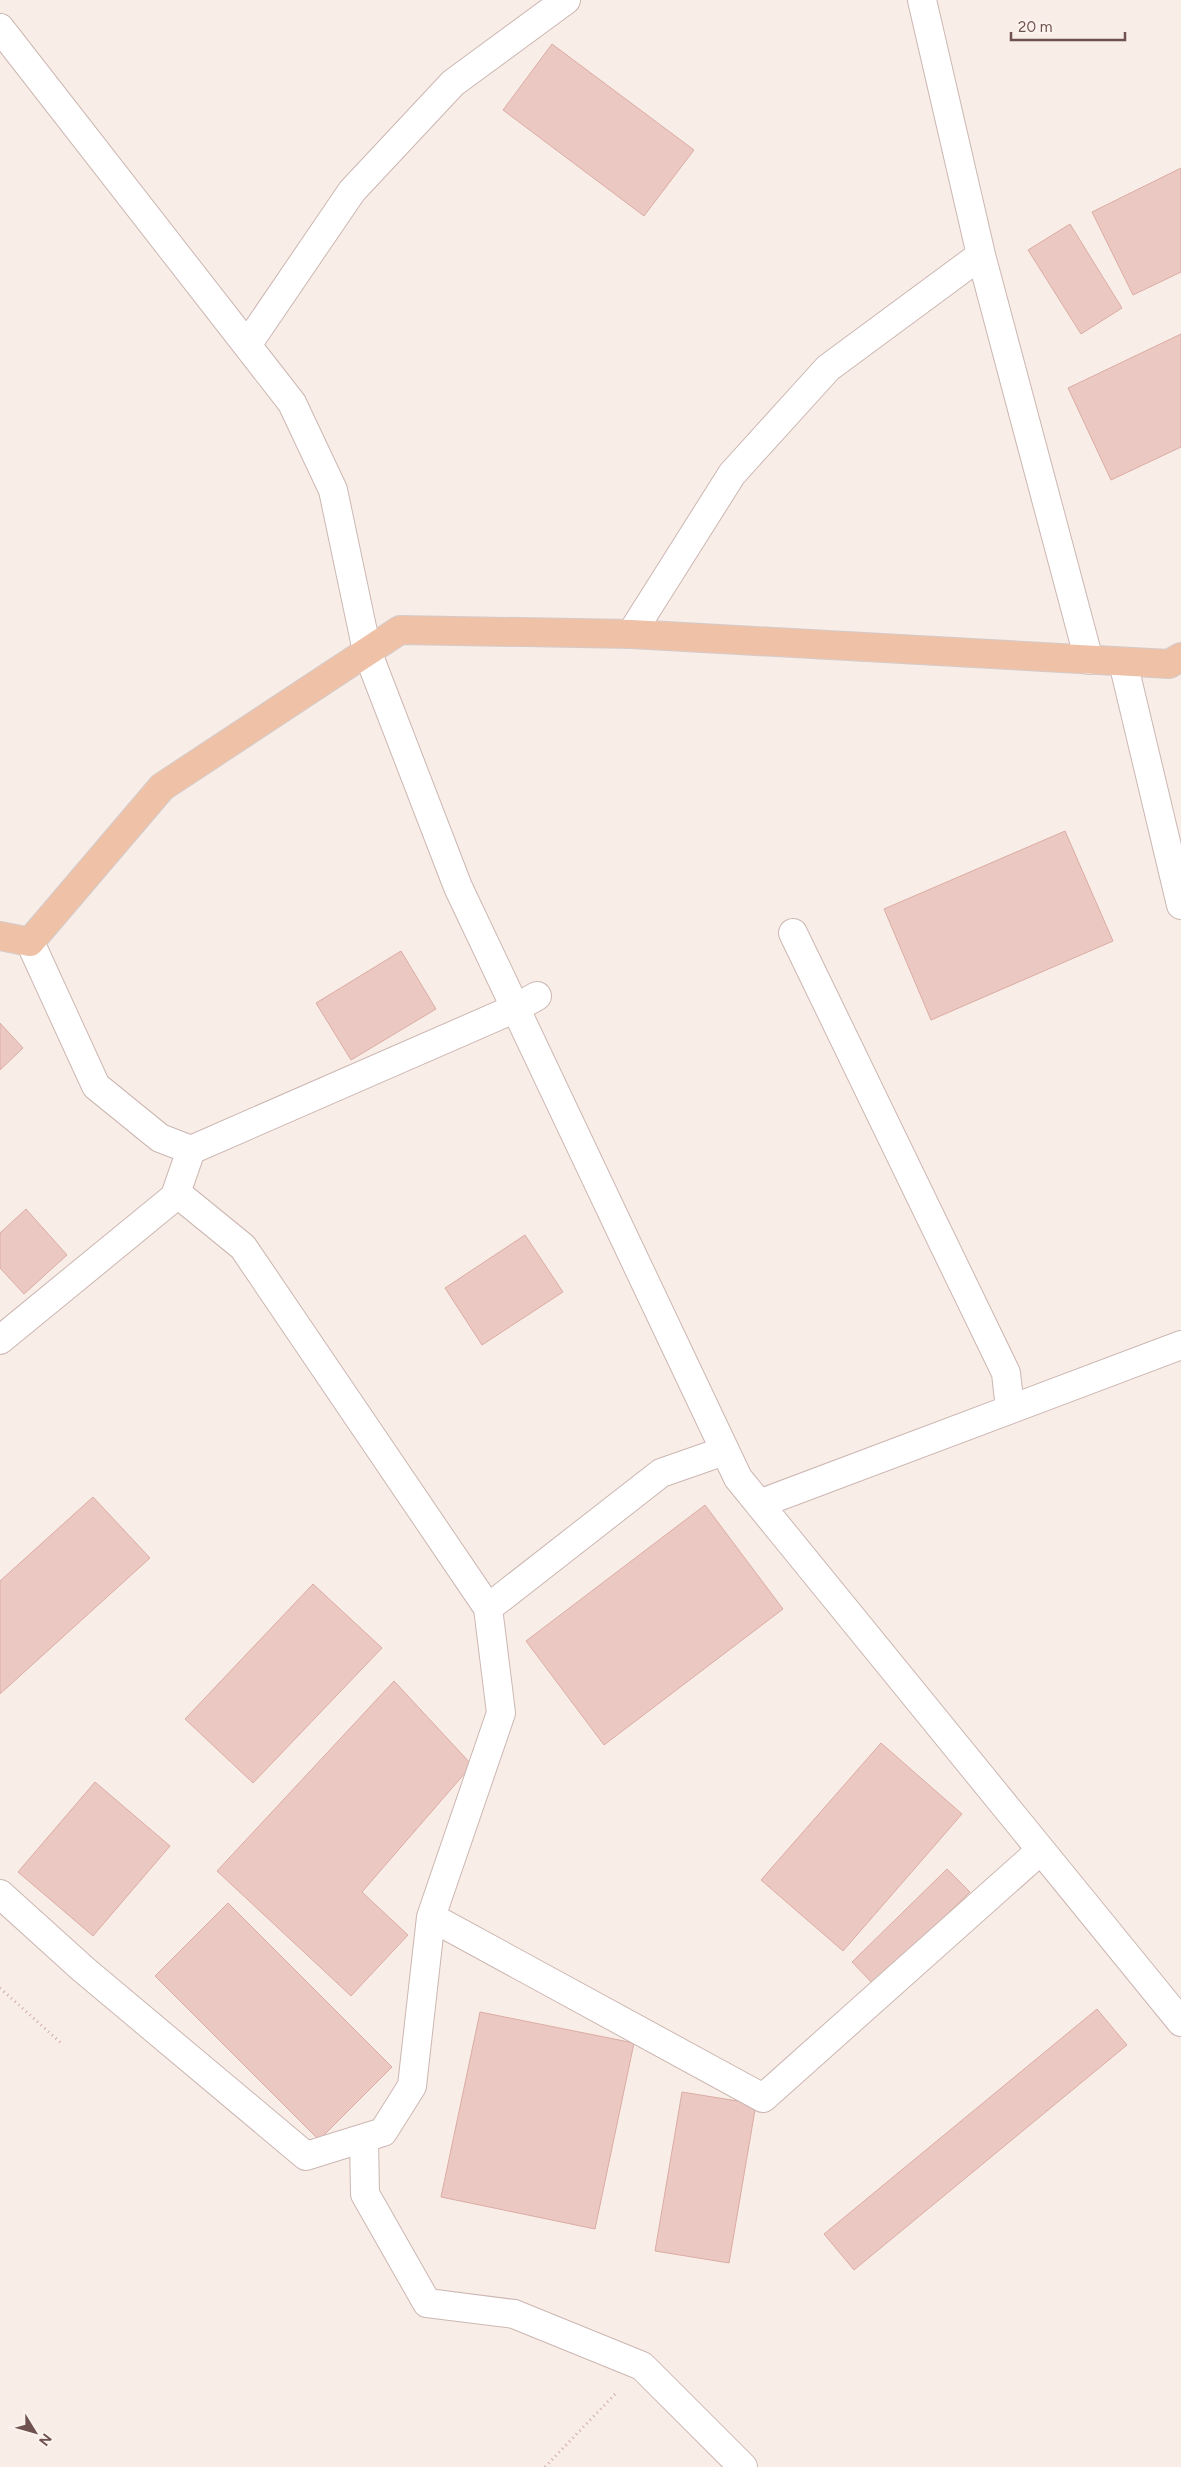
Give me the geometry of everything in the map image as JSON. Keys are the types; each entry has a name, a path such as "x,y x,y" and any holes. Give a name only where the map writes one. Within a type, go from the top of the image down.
{"main road":[{"path":"0,936 30,942 162,787 400,630 631,634 1169,664 1181,657"}],"street":[{"path":"247,345 359,184 453,83 566,0"},
{"path":"922,0 981,255 1089,660"},
{"path":"0,28 292,403 333,490 367,651 458,887 526,1002 724,1451 738,1478 1181,2022"},
{"path":"631,634 732,474 828,368 981,255"},
{"path":"1123,662 1181,905"},
{"path":"793,933 1006,1373 1010,1409"},
{"path":"30,942 96,1086 160,1138 191,1150 526,1002"},
{"path":"0,1340 175,1196 191,1150"},
{"path":"0,1894 83,1969 306,2156 383,2132 412,2086 431,1917 501,1713 488,1608 243,1246 178,1194 175,1196"},
{"path":"758,1504 1181,1345"},
{"path":"488,1608 661,1473 724,1451"},
{"path":"431,1917 763,2098 1041,1850"},
{"path":"364,2139 365,2194 427,2303 514,2314 642,2366 742,2467"}],"path":[{"path":"0,1988 62,2043"},
{"path":"545,2467 642,2366"}],"building":[{"path":"552,44 694,150 644,216 503,110"},
{"path":"1181,168 1181,272 1133,295 1092,212"},
{"path":"1070,224 1122,308 1081,334 1028,250"},
{"path":"1181,334 1181,447 1111,480 1068,388"},
{"path":"1065,831 1113,941 931,1020 884,909"},
{"path":"401,951 436,1009 351,1060 316,1003"},
{"path":"0,1023 23,1048 0,1070"},
{"path":"26,1209 67,1255 24,1294 0,1268 0,1233"},
{"path":"525,1235 563,1292 482,1345 445,1288"},
{"path":"93,1497 150,1558 0,1694 0,1581"},
{"path":"705,1505 783,1609 604,1745 526,1641"},
{"path":"313,1584 382,1648 253,1783 185,1719"},
{"path":"394,1681 472,1765 362,1892 408,1935 351,1996 217,1871"},
{"path":"881,1743 962,1814 843,1951 761,1880"},
{"path":"95,1782 170,1846 93,1936 18,1872"},
{"path":"947,1869 970,1892 874,1985 852,1962"},
{"path":"228,1903 392,2067 319,2140 155,1976"},
{"path":"1097,2009 1127,2045 854,2270 824,2234"},
{"path":"480,2012 634,2043 595,2229 441,2197"},
{"path":"682,2092 756,2104 729,2263 655,2251"}]}
